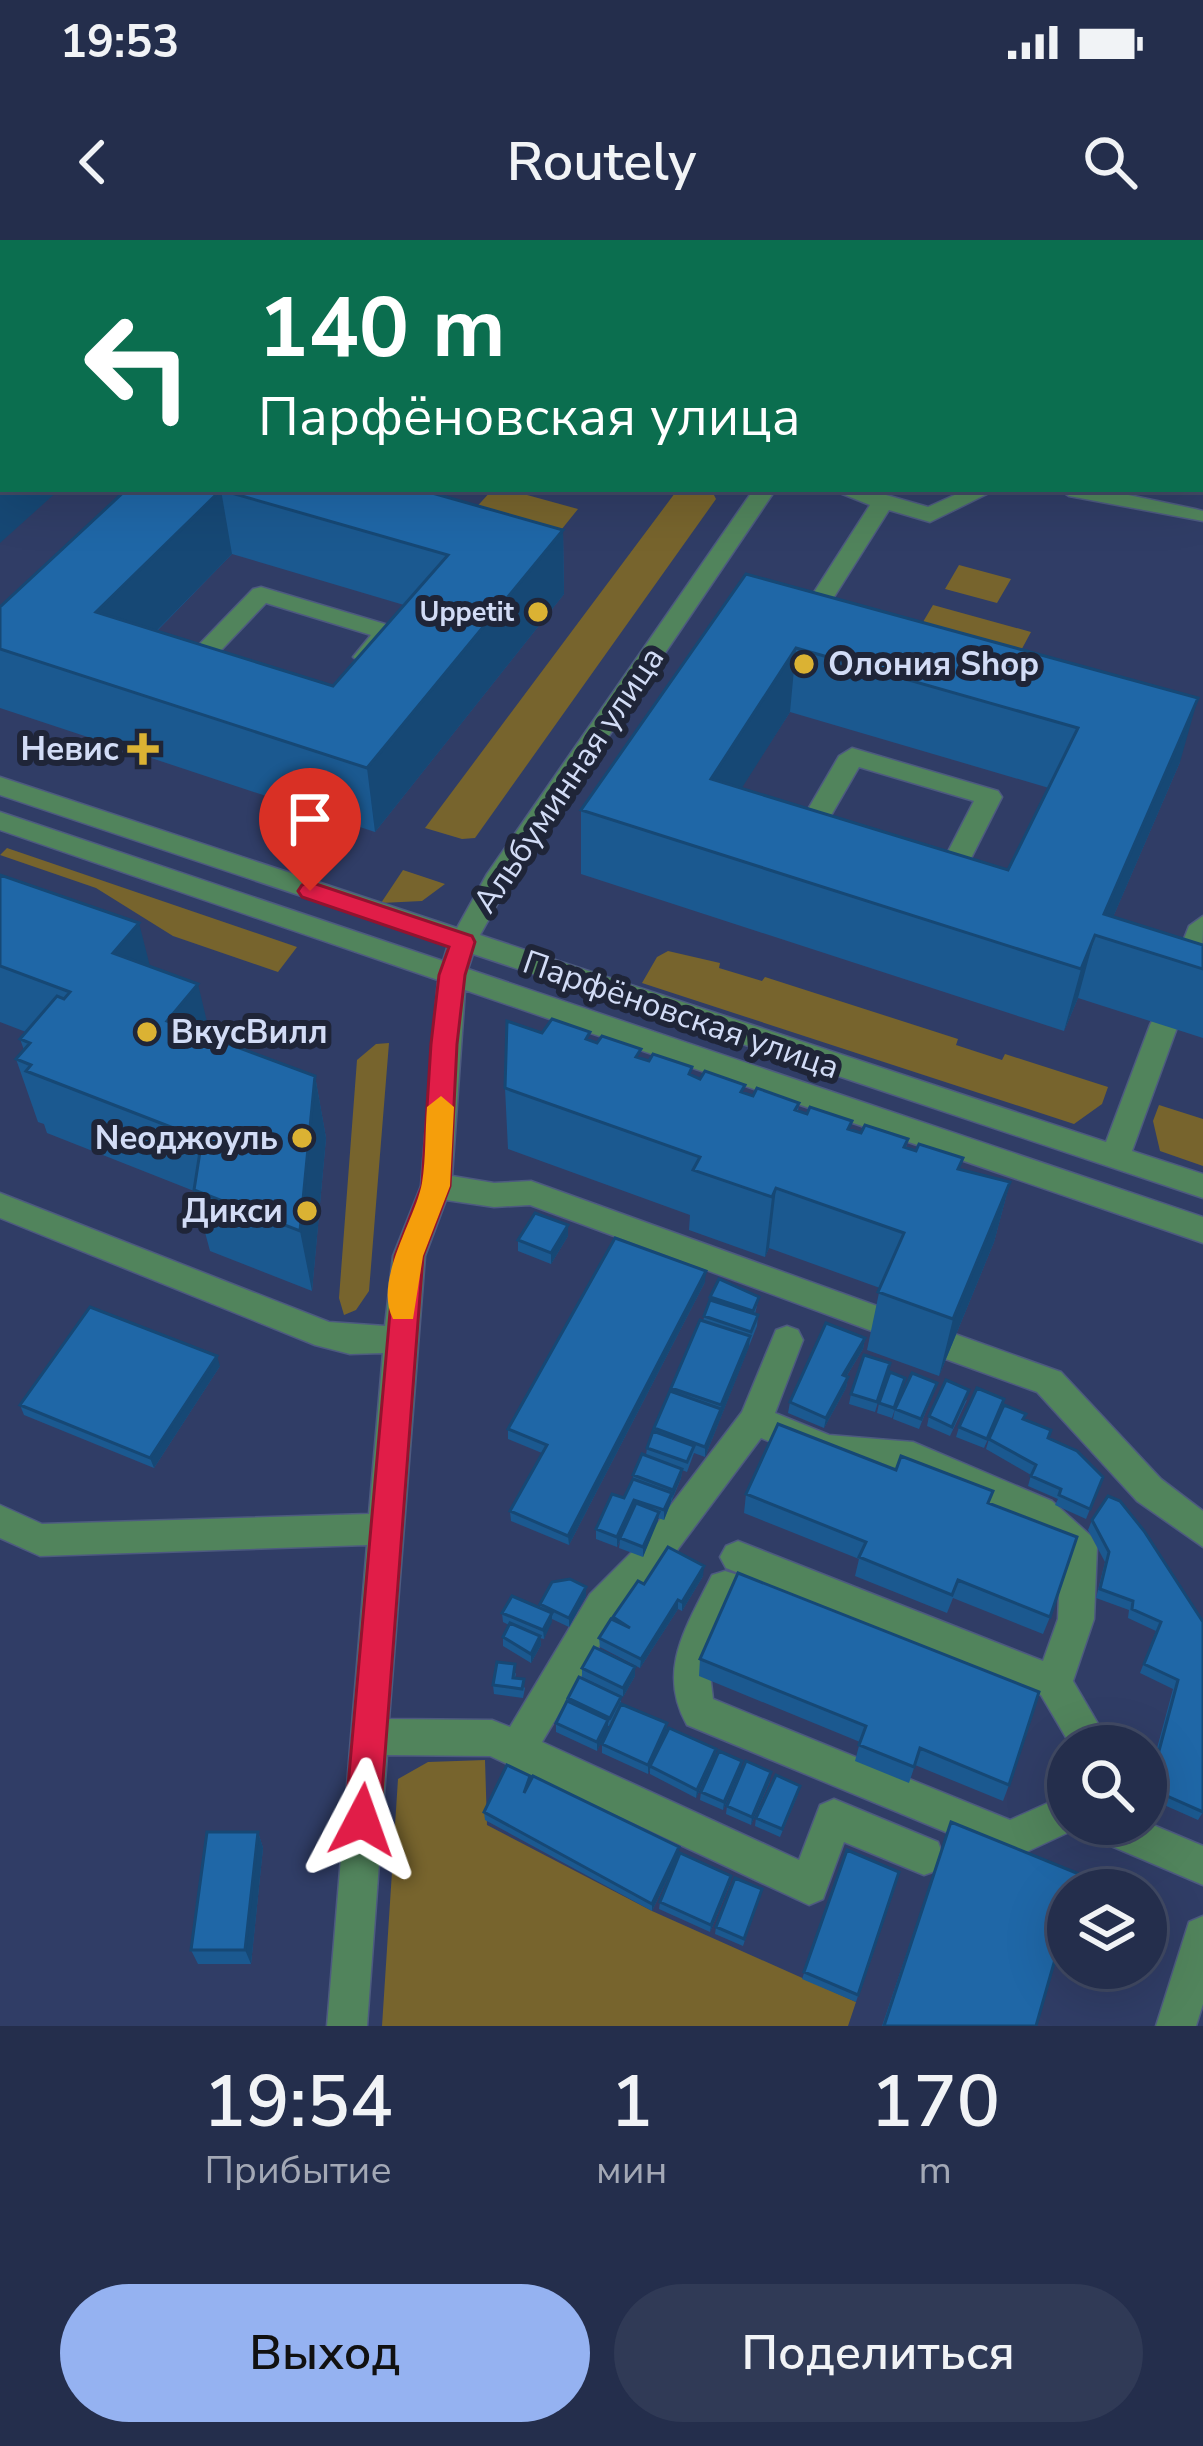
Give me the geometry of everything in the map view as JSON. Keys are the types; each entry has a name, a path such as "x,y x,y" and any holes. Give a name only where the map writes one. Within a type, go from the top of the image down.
{"street":[{"name":"Альбуминная улица","path":"347,2026 400,1339 409,1256 436,1186 458,958 508,864 763,492"},
{"path":"849,492 930,515 980,492"},
{"path":"1083,492 1195,516"},
{"path":"814,611 883,504"},
{"path":"198,661 261,594 387,632 342,684"},
{"path":"846,848 806,835 852,756 989,797 947,879"},
{"name":"Парфёновская улица","path":"10,790 1203,1230"},
{"path":"0,818 10,790"},
{"name":"Парфёновская улица","path":"0,818 1203,1186"},
{"path":"1115,1157 1203,926"},
{"path":"436,1186 494,1195 531,1193 880,1321"},
{"path":"0,1205 326,1335 350,1340 400,1339"},
{"path":"517,1750 603,1606 657,1550 754,1420 787,1340"},
{"path":"952,1347 1049,1382 1149,1490 1203,1531"},
{"path":"754,1420 828,1450 901,1453 1040,1512 1079,1547 1076,1619 1054,1683"},
{"path":"0,1521 40,1540 386,1529"},
{"path":"1047,1823 1011,1840 700,1712 691,1701 686,1679 732,1572 1054,1683 1079,1725"},
{"path":"368,1737 492,1738 809,1885 834,1818 924,1856"},
{"path":"1154,1845 1203,1866"},
{"path":"1176,2026 1203,1936"}],"shaded area":[{"path":"490,492 516,492 578,509 545,550 460,525"},
{"path":"676,492 712,492 716,499 475,838 425,828"},
{"path":"959,565 1011,579 997,603 945,589"},
{"path":"933,605 1031,632 1010,671 910,644"},
{"path":"7,848 297,947 278,972 173,936 96,888 0,855"},
{"path":"403,870 445,884 422,901 381,903"},
{"path":"668,951 720,963 719,968 762,981 765,977 958,1039 956,1045 1002,1060 1005,1054 1108,1087 1102,1104 1074,1124 642,983 657,957"},
{"path":"389,1043 369,1291 356,1310 344,1315 339,1298 357,1060 376,1044"},
{"path":"1159,1105 1203,1119 1203,1166 1160,1151 1153,1121"},
{"path":"485,1760 487,1825 652,1911 856,2002 848,2026 382,2026 398,1779 428,1762"}],"building":[{"path":"124,492 219,492 96,612 333,686 448,555 228,492 429,492 563,530 367,768 0,649 0,607"},
{"path":"746,574 1198,698 1104,914 1203,945 1203,969 1095,935 1081,969 581,810","holes":["796,648 1078,728 1008,870 711,779"]},
{"path":"0,875 139,923 113,953 198,984 167,1021 315,1076 300,1231 194,1190 202,1139 26,1071 31,1065 16,1059 30,1043 20,1039 57,996 64,999 70,992 0,966"},
{"path":"552,1019 590,1032 586,1039 597,1043 602,1036 641,1049 636,1057 649,1061 653,1054 692,1067 689,1074 700,1079 705,1071 745,1085 741,1092 753,1096 757,1088 799,1103 795,1110 807,1114 810,1107 852,1121 848,1129 861,1133 865,1125 908,1139 904,1147 916,1151 919,1144 963,1158 958,1169 1010,1182 953,1319 878,1292 904,1233 776,1188 772,1197 693,1170 700,1157 505,1088 507,1021 542,1033"},
{"path":"535,1213 568,1225 551,1253 518,1240"},
{"path":"615,1238 706,1271 568,1536 510,1511 547,1445 508,1429"},
{"path":"719,1279 759,1297 753,1311 710,1297"},
{"path":"710,1300 758,1315 751,1332 704,1316"},
{"path":"90,1307 217,1356 150,1458 20,1405"},
{"path":"700,1320 750,1336 721,1405 671,1388"},
{"path":"826,1323 865,1338 826,1418 790,1402"},
{"path":"864,1355 890,1363 877,1402 851,1394"},
{"path":"890,1372 905,1378 894,1408 879,1403"},
{"path":"912,1373 937,1383 921,1419 895,1409"},
{"path":"946,1380 969,1390 952,1427 929,1416"},
{"path":"977,1388 1004,1399 987,1439 959,1427"},
{"path":"670,1391 721,1409 705,1447 654,1428"},
{"path":"1004,1405 1051,1430 1048,1438 1077,1451 1103,1477 1090,1509 1031,1476 1036,1465 989,1439"},
{"path":"778,1424 896,1470 901,1456 993,1491 988,1503 1077,1537 1050,1617 958,1580 952,1595 859,1557 866,1542 746,1494"},
{"path":"653,1431 694,1446 687,1462 647,1448"},
{"path":"642,1454 682,1469 673,1490 633,1475"},
{"path":"633,1479 672,1493 664,1510 634,1500 617,1537 596,1529 612,1494 624,1498"},
{"path":"1108,1496 1120,1501 1203,1622 1203,1812 1167,1796 1166,1725 1178,1680 1144,1664 1161,1622 1132,1609 1133,1601 1100,1589 1109,1552 1092,1520"},
{"path":"636,1503 659,1512 643,1547 620,1538"},
{"path":"668,1547 704,1566 641,1659 599,1638 611,1619 630,1628 613,1617 638,1581 644,1584"},
{"path":"738,1573 1039,1692 1009,1785 920,1748 914,1767 859,1745 866,1726 700,1659"},
{"path":"570,1579 586,1587 569,1618 540,1604 552,1582"},
{"path":"512,1596 552,1613 543,1630 502,1613"},
{"path":"510,1623 540,1636 531,1654 503,1637"},
{"path":"594,1647 635,1667 623,1688 582,1668"},
{"path":"497,1662 515,1664 513,1678 524,1679 522,1689 493,1685"},
{"path":"579,1677 621,1697 610,1718 568,1698"},
{"path":"567,1701 608,1720 597,1742 556,1723"},
{"path":"621,1704 667,1723 648,1765 602,1744"},
{"path":"669,1728 716,1749 697,1790 650,1766"},
{"path":"719,1751 742,1761 724,1802 701,1792"},
{"path":"746,1761 771,1772 752,1817 727,1806"},
{"path":"507,1765 530,1776 524,1793 533,1776 679,1847 652,1904 484,1812"},
{"path":"776,1775 800,1786 782,1829 756,1818"},
{"path":"951,1822 1067,1869 1047,1869 1047,1988 1036,2026 884,2026"},
{"path":"207,1832 258,1832 245,1950 191,1950"},
{"path":"847,1850 899,1872 858,1995 804,1972"},
{"path":"680,1853 731,1876 711,1925 660,1902"},
{"path":"735,1878 762,1889 744,1939 716,1927"}],"slow traffic":[{"path":"403,1311 409,1256 436,1186 441,1107"}],"place":[{"name":"Uppetit","path":"538,612"},
{"name":"Олония Shop","path":"804,664"},
{"name":"Невис","path":"143,749"},
{"name":"ВкусВилл","path":"147,1032"},
{"name":"Neoджоуль","path":"302,1138"},
{"name":"Дикси","path":"307,1211"}],"route":[{"path":"310,891 463,942 452,975 444,1044 436,1186 409,1256 362,1820"}]}
